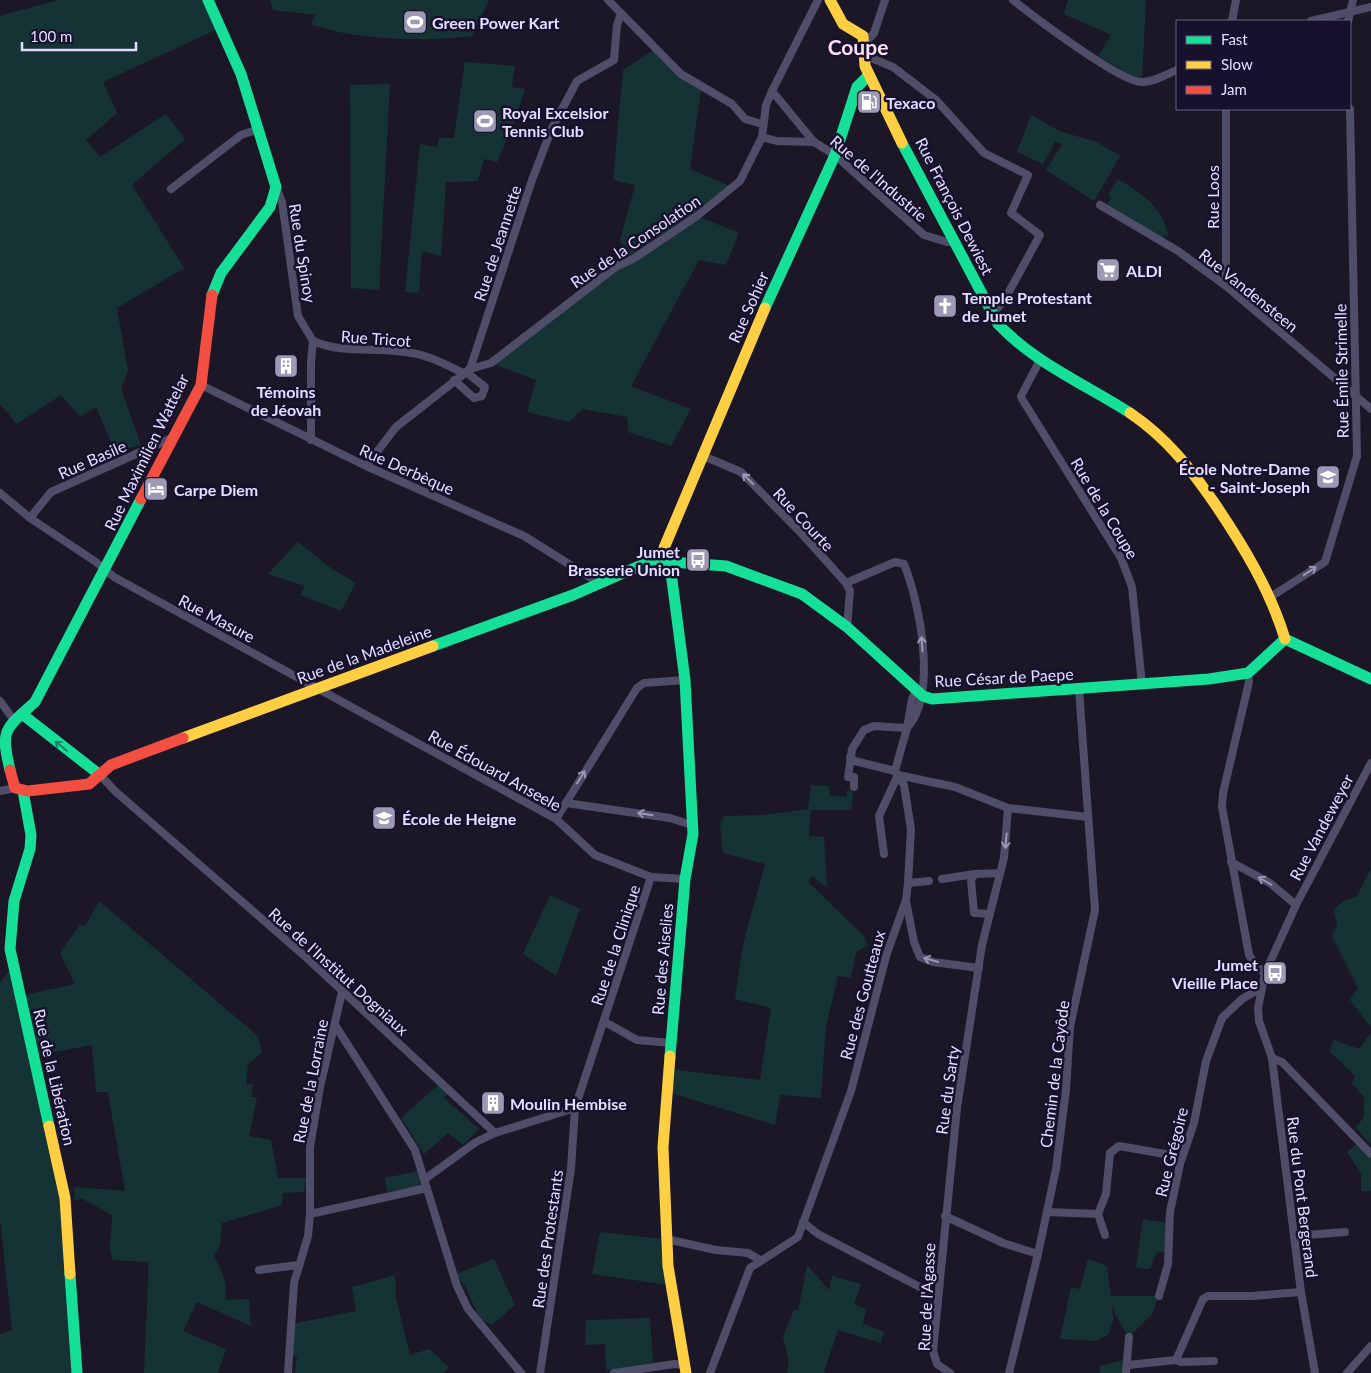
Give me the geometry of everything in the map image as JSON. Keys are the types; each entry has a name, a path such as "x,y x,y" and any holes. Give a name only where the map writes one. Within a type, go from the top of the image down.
{"street":[{"path":"208,0 241,74 276,187"},
{"path":"608,0 686,78 732,104 745,119 762,124"},
{"path":"748,186 740,181 762,137 762,124 772,91 818,0"},
{"path":"830,0 843,24 863,36 865,49 893,67 936,100 984,153 1028,175 1011,212 1040,235 1005,299 993,314"},
{"path":"865,49 874,33 886,0"},
{"path":"1013,0 1093,58 1132,81 1143,82 1176,70"},
{"path":"1232,20 1236,0"},
{"path":"1348,17 1353,0"},
{"path":"1320,20 1348,17 1371,7"},
{"name":"Rue de Jeannette","path":"467,371 532,180 552,128 577,81 614,60 617,25 622,13"},
{"name":"Rue François Dewiest","path":"865,49 865,66 874,86 993,314 1009,337 1040,360 1145,423 1171,444 1189,465 1245,546 1269,598 1285,639"},
{"name":"Rue Sohier","path":"665,557 664,548 668,535 701,455 835,155 857,87 869,75"},
{"name":"Rue de l'Industrie","path":"772,91 814,142 835,155 924,235 947,242 954,241"},
{"name":"Rue Loos","path":"1226,110 1226,286"},
{"name":"Rue Émile Strimelle","path":"1269,598 1325,562 1356,456 1350,110"},
{"path":"170,188 241,135 259,129"},
{"name":"Rue de l'Industrie","path":"762,137 777,141 814,142"},
{"name":"Rue de la Consolation","path":"467,371 491,363 617,266 633,259 697,216 740,181"},
{"name":"Rue du Spinoy","path":"276,187 282,202 298,316 314,341"},
{"name":"Rue Maximilien Wattelar","path":"2,742 7,726 35,702 201,385 211,298 222,273 270,207 276,187"},
{"name":"Rue Vandensteen","path":"1100,205 1178,251 1226,286 1371,409"},
{"path":"311,440 311,362 314,341"},
{"name":"Rue Tricot","path":"314,341 329,348 406,352 432,358 467,371 485,387 482,396 474,398 454,380"},
{"name":"Rue de la Coupe","path":"1040,360 1021,396 1121,558 1132,587 1142,684"},
{"path":"366,466 396,427 467,371"},
{"name":"Rue Derbèque","path":"201,385 366,466 524,536 599,583"},
{"name":"Rue Basile","path":"30,518 51,492 174,437"},
{"name":"Rue Courte","path":"701,455 741,472 802,534 846,583"},
{"name":"Rue Masure","path":"0,493 30,518 106,569 116,578 317,688"},
{"name":"Rue César de Paepe","path":"665,557 672,562 726,566 786,587 825,609 926,698 937,699 1214,679 1248,673"},
{"name":"Rue de la Madeleine","path":"19,790 78,787 89,784 111,766 146,751 573,595 653,560 665,557"},
{"name":"Rue des Aiselies","path":"665,557 672,580 685,680 692,825 663,1147 668,1266 685,1369"},
{"path":"847,627 850,591 846,583 895,562 904,564 911,585 921,634 924,673 920,692 914,695 912,699 896,773 879,816 884,854"},
{"path":"1265,973 1257,968 1249,955 1222,807 1223,793 1249,682 1248,673 1285,639 1371,679"},
{"path":"556,818 637,688 644,683 685,680"},
{"name":"Rue Édouard Anseele","path":"317,688 556,818 595,856 651,877 686,879"},
{"name":"Chemin de la Cayôde","path":"1008,1373 1038,1254 1056,1169 1066,1090 1070,1027 1095,910 1079,689"},
{"path":"0,701 17,717 100,775"},
{"path":"854,787 854,777 848,777 850,757 859,735 864,730 874,726 907,728"},
{"name":"Rue de la Libération","path":"2,742 19,790 31,835 30,849 14,901 10,949 65,1198 77,1373"},
{"path":"850,757 855,761 896,773 955,787 1008,808 1088,817"},
{"name":"Rue Vandeweyer","path":"1261,988 1265,973 1296,905 1371,763"},
{"path":"78,787 86,782 88,768"},
{"name":"Rue des Goutteaux","path":"760,1260 798,1237 851,1091 887,953 906,900 911,829 904,786 896,773"},
{"name":"Rue de l'Institut Dogniaux","path":"100,775 342,992 495,1133"},
{"path":"0,792 19,790"},
{"path":"566,803 670,818 692,825"},
{"name":"Rue du Sarty","path":"945,1216 957,1108 978,968 1004,858 1008,808"},
{"name":"Rue Vandeweyer","path":"1231,862 1270,883 1296,905"},
{"path":"942,879 975,874 1000,873"},
{"path":"975,874 971,880 974,913 990,914"},
{"name":"Rue de la Clinique","path":"574,1108 605,1022 651,877"},
{"path":"908,883 929,881"},
{"path":"906,900 914,942 920,957 933,962 978,968"},
{"name":"Rue Grégoire","path":"1159,1296 1168,1264 1170,1212 1182,1157 1194,1122 1206,1061 1222,1018 1242,999 1261,988"},
{"name":"Rue du Pont Bergerand","path":"1261,988 1258,1008 1260,1026 1272,1058 1301,1292 1315,1373"},
{"name":"Rue de la Lorraine","path":"288,1373 294,1283 308,1236 310,1214 310,1147 320,1087 342,992"},
{"name":"Rue de la Clinique","path":"605,1022 638,1040 671,1043"},
{"path":"335,1025 415,1150 456,1286 468,1309 521,1373"},
{"path":"1272,1058 1282,1062 1371,1154"},
{"path":"425,1179 476,1142 495,1133 574,1108"},
{"name":"Rue des Protestants","path":"540,1373 571,1169 574,1108"},
{"path":"1105,1235 1098,1214 1106,1194 1110,1153 1118,1146 1182,1157"},
{"path":"310,1214 428,1188"},
{"path":"1047,1212 1098,1214"},
{"path":"945,1216 1003,1242 1038,1254"},
{"name":"Rue de l'Agasse","path":"945,1216 933,1351 937,1364 950,1373"},
{"path":"803,1222 818,1234 937,1296"},
{"path":"1294,1236 1345,1232"},
{"path":"666,1239 716,1250 748,1254 760,1260"},
{"path":"710,1373 746,1276 753,1264 760,1260"},
{"path":"258,1270 298,1265"},
{"path":"1176,1360 1203,1299 1208,1296 1252,1296 1301,1292"},
{"path":"1129,1337 1127,1369 1176,1360 1181,1362 1214,1361"},
{"path":"1347,1373 1371,1346"},
{"path":"614,1373 675,1364 685,1369"}],"green space":[{"path":"58,0 207,0 220,28 103,82 117,113 86,140 100,157 166,114 185,139 132,185 184,268 117,308 128,371 121,389 141,445 115,451 96,407 80,417 61,395 17,424 0,404 0,16"},
{"path":"270,0 489,0 472,36 413,39 368,36 328,29 311,24 315,15 273,10"},
{"path":"1068,0 1146,0 1142,82 1098,56 1111,35 1064,14"},
{"path":"654,50 701,88 690,169 734,188 697,216 739,233 726,265 699,260 631,386 691,409 671,446 628,432 627,417 582,409 569,422 527,412 536,380 491,363 629,259 620,240 635,185 613,180 623,70"},
{"name":"Royal Excelsior Tennis Club","path":"465,62 515,66 512,87 525,89 517,115 497,162 484,159 478,181 446,182 441,256 422,251 419,293 405,292 420,144 437,147 439,138 454,138"},
{"path":"390,84 379,290 351,288 350,85"},
{"path":"1031,115 1059,131 1097,142 1120,156 1094,201 1046,170 1062,144 1055,142 1043,164 1017,152"},
{"path":"1118,179 1144,196 1156,208 1169,236 1156,238 1105,208 1111,198 1108,195"},
{"path":"298,542 332,569 356,583 341,611 300,595 305,586 268,574"},
{"path":"811,785 829,786 829,795 846,797 847,790 853,791 852,810 811,810 809,836 824,837 827,888 812,876 808,882 864,936 868,945 856,952 851,978 838,976 826,1026 821,1098 780,1095 775,1125 668,1092 669,1069 760,1080 771,1008 735,999 743,944 765,864 723,853 720,824 724,816 764,815 808,809"},
{"path":"1371,869 1371,1028 1350,1000 1358,988 1332,936 1337,926 1334,910 1343,901 1356,897"},
{"path":"550,895 580,909 556,976 523,954"},
{"path":"99,901 258,1036 262,1052 248,1065 246,1085 253,1084 251,1097 257,1097 249,1136 271,1140 278,1178 306,1178 304,1192 283,1193 282,1205 222,1223 220,1246 214,1256 225,1282 225,1300 249,1299 251,1326 197,1302 183,1331 226,1349 218,1373 144,1373 149,1262 112,1260 110,1248 112,1215 83,1199 74,1200 75,1187 125,1191 108,1092 96,1092 92,1045 34,1056 60,1169 77,1373 0,1373 0,1334 12,1330 0,1218 0,983 13,965 20,996 75,984 60,953 80,924 85,926"},
{"path":"1371,1032 1371,1145 1356,1127 1364,1117 1364,1097 1352,1083 1355,1076 1329,1051 1334,1040 1359,1049"},
{"path":"439,1084 447,1094 444,1098 479,1129 463,1145 448,1133 424,1154 401,1118"},
{"path":"1359,1142 1371,1154 1371,1191 1361,1191 1361,1174 1347,1152"},
{"path":"419,1171 421,1186 387,1192 385,1178"},
{"path":"1143,1219 1167,1223 1166,1253 1157,1252 1150,1269 1136,1268"},
{"path":"600,1232 662,1239 668,1285 592,1274"},
{"path":"494,1259 515,1305 492,1325 480,1319 466,1288 456,1274"},
{"path":"1088,1259 1107,1266 1111,1296 1159,1296 1152,1314 1129,1337 1115,1314 1112,1303 1113,1320 1109,1334 1096,1341 1060,1339 1071,1287 1080,1289"},
{"path":"807,1265 829,1290 832,1276 861,1284 854,1304 866,1309 863,1324 884,1332 881,1343 838,1330 824,1372 826,1373 787,1373 789,1362 783,1337 794,1310 798,1311"},
{"path":"395,1275 396,1298 410,1355 429,1349 449,1367 443,1373 295,1373 297,1356 290,1355 292,1324 356,1311 352,1287"},
{"path":"650,1318 653,1363 606,1371 605,1344 585,1345 586,1320"},
{"path":"1122,1360 1128,1365 1126,1373 1100,1373 1100,1366"}],"traffic: fast":[{"path":"208,0 241,74 276,187 270,207 221,273 212,295"},
{"path":"765,308 835,155 857,87 869,75"},
{"path":"902,143 998,324 1028,351 1061,373 1130,413"},
{"path":"10,770 5,746 8,731 17,718 35,702 141,499"},
{"path":"665,553 672,580 685,680 693,834 685,879 670,1056"},
{"path":"433,646 573,595 653,560 665,557"},
{"path":"665,557 672,562 726,566 802,594 847,627 923,696 932,699 1209,679 1248,673 1285,639"},
{"path":"1285,639 1371,679"},
{"path":"22,714 100,775"},
{"path":"23,791 31,835 30,849 14,901 10,949 49,1126"},
{"path":"70,1274 77,1373"}],"traffic: slow":[{"path":"830,0 843,24 863,36 865,66 902,143"},
{"path":"665,553 664,548 765,308"},
{"path":"1130,413 1167,443 1215,504 1236,536 1264,586 1285,639"},
{"path":"183,738 433,646"},
{"path":"670,1056 663,1147 668,1266 686,1373"},
{"path":"49,1126 65,1198 70,1274"}],"traffic: jam":[{"path":"141,499 201,385 212,295"},
{"path":"10,770 15,788 28,791 89,784 111,765 183,738"}],"place":[{"name":"Green Power Kart","path":"415,22"},
{"name":"Texaco","path":"869,102"},
{"name":"Royal Excelsior Tennis Club","path":"485,121"},
{"name":"ALDI","path":"1108,270"},
{"name":"Temple Protestant de Jumet","path":"945,306"},
{"name":"Témoins de Jéovah","path":"286,366"},
{"name":"École Notre-Dame - Saint-Joseph","path":"1328,477"},
{"name":"Carpe Diem","path":"156,489"},
{"name":"Jumet Brasserie Union","path":"698,560"},
{"name":"École de Heigne","path":"384,818"},
{"name":"Jumet Vieille Place","path":"1275,973"},
{"name":"Moulin Hembise","path":"493,1103"}],"district":[{"name":"Coupe","path":"858,46"}]}
